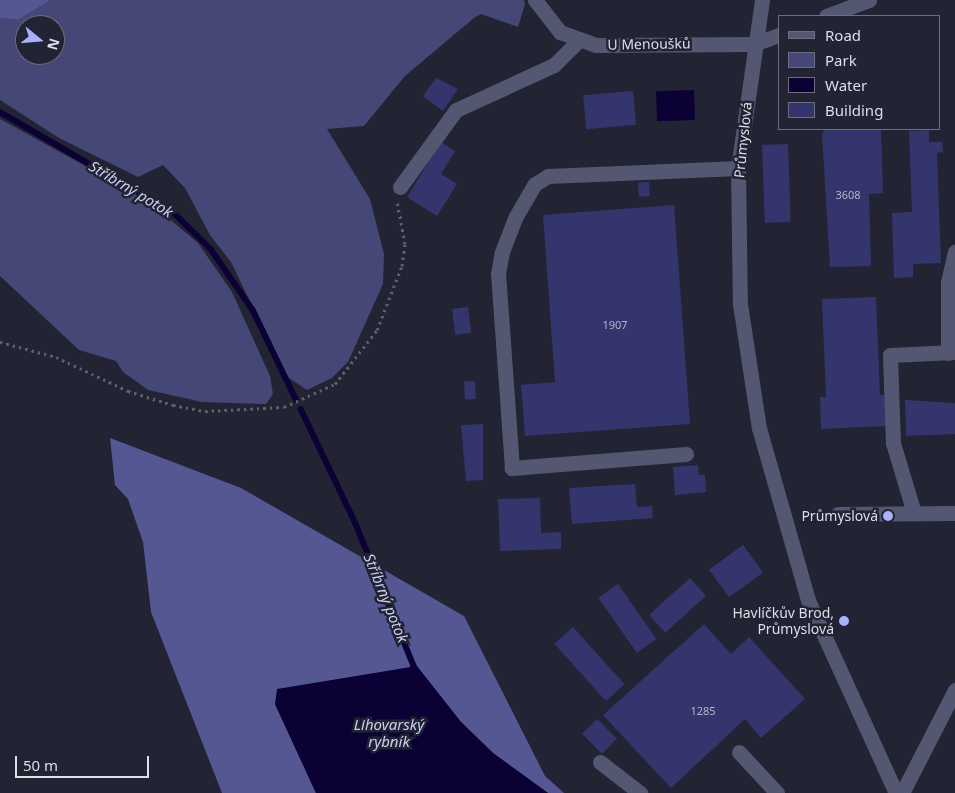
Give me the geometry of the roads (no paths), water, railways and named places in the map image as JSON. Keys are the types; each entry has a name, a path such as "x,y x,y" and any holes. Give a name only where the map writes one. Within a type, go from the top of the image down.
{"street":[{"path":"400,187 456,110 554,65 578,41 560,32 535,0"},
{"name":"Průmyslová","path":"762,0 754,44 738,168 740,304 759,428 774,491 808,600 896,793"},
{"path":"829,15 869,0"},
{"name":"U Menoušků","path":"578,41 754,44 778,35"},
{"path":"686,454 512,468 501,260 515,218 535,184 548,176 738,168"},
{"path":"914,513 893,443 890,356 952,352 948,282 955,252"},
{"path":"838,514 955,513"},
{"path":"902,793 955,690"},
{"path":"739,752 777,793"},
{"path":"600,762 640,793"}],"water":[{"path":"694,90 695,120 657,121 656,91"},
{"name":"Lihovarský rybník","path":"417,666 461,722 493,753 548,793 316,793 275,704 277,689"}],"waterway":[{"name":"Stříbrný potok","path":"0,112 174,213 211,249 253,310 296,399"},
{"name":"Stříbrný potok","path":"301,409 356,524 414,666 413,673"}],"place":[{"name":"Průmyslová","path":"888,516"},
{"name":"Havlíčkův Brod, Průmyslová","path":"844,621"}]}
